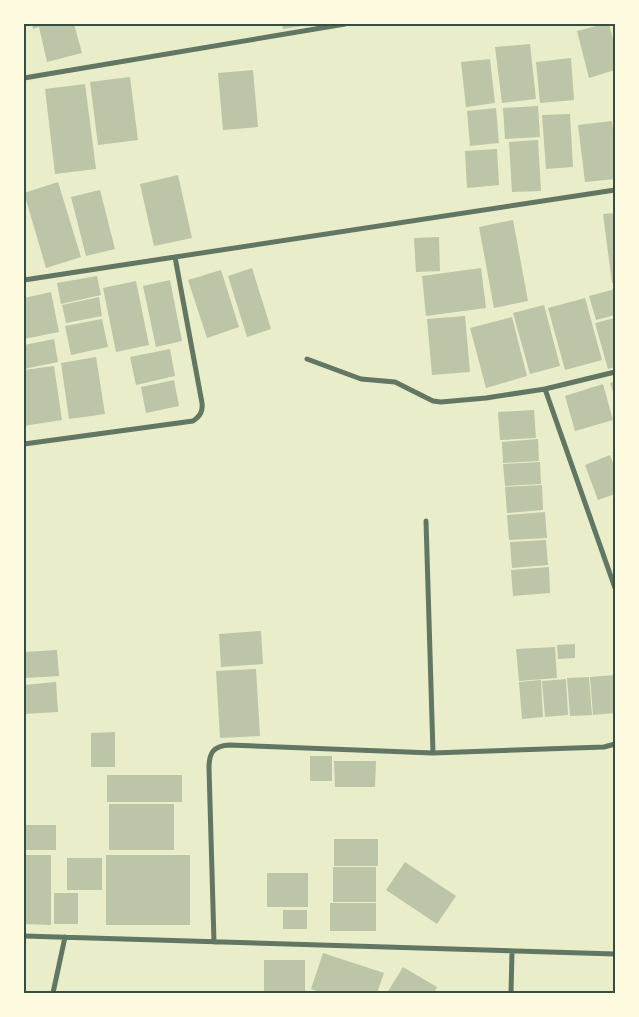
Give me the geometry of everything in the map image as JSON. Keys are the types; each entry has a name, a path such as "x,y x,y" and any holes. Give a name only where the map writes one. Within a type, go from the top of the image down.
{"street":[{"path":"24,78 345,24"},
{"path":"24,280 615,190"},
{"path":"24,444 193,421 200,416 202,402 176,257"},
{"path":"307,359 362,379 395,382 433,401 486,398 545,389 615,372"},
{"path":"545,389 615,588"},
{"path":"426,520 433,753"},
{"path":"214,942 209,758 210,753 216,747 229,745 433,753 604,748 615,744"},
{"path":"24,936 615,954"},
{"path":"53,993 65,937"},
{"path":"511,993 512,952"}],"building":[{"path":"32,24 74,24 82,53 47,62 39,27 33,29"},
{"path":"282,24 308,24 308,25 283,29"},
{"path":"609,24 615,46 615,70 589,78 577,31"},
{"path":"530,44 536,99 502,103 495,47"},
{"path":"571,58 574,100 540,103 536,62"},
{"path":"490,59 495,103 466,107 461,62"},
{"path":"253,70 258,127 223,130 218,73"},
{"path":"130,77 138,140 98,145 90,82"},
{"path":"85,84 96,169 55,174 45,89"},
{"path":"538,106 540,137 505,139 503,108"},
{"path":"496,108 499,143 470,146 467,111"},
{"path":"570,114 573,167 546,169 542,115"},
{"path":"612,121 615,148 615,179 585,182 578,125"},
{"path":"538,140 541,191 512,192 509,142"},
{"path":"497,149 499,185 467,188 465,151"},
{"path":"178,175 192,238 154,246 140,184"},
{"path":"58,182 81,257 46,268 24,193"},
{"path":"100,190 115,249 86,256 71,197"},
{"path":"615,213 615,283 612,283 603,214"},
{"path":"513,220 528,301 494,308 479,227"},
{"path":"439,237 440,271 416,272 414,238"},
{"path":"252,268 271,329 247,337 228,276"},
{"path":"481,268 486,308 426,316 422,276"},
{"path":"221,270 239,327 207,338 188,280"},
{"path":"97,276 101,295 61,304 57,283"},
{"path":"170,280 182,341 156,347 143,286"},
{"path":"136,281 149,345 116,352 103,288"},
{"path":"615,289 615,315 596,320 589,296"},
{"path":"51,292 59,332 24,339 24,298"},
{"path":"99,297 102,316 66,323 62,305"},
{"path":"585,298 602,360 565,370 548,308"},
{"path":"544,305 560,366 530,374 513,313"},
{"path":"465,316 470,372 432,375 427,319"},
{"path":"512,317 527,376 486,388 470,328"},
{"path":"615,318 615,367 608,369 595,323"},
{"path":"102,319 108,347 71,355 65,326"},
{"path":"54,339 58,362 24,369 24,345"},
{"path":"170,349 175,376 136,385 130,357"},
{"path":"96,357 105,414 69,419 61,363"},
{"path":"54,366 62,420 24,426 24,370"},
{"path":"174,380 179,406 146,413 141,387"},
{"path":"615,381 615,397 610,383"},
{"path":"603,384 613,420 575,431 565,396"},
{"path":"534,410 536,438 500,440 498,412"},
{"path":"538,439 539,461 503,463 502,442"},
{"path":"610,455 615,468 615,494 598,500 585,465"},
{"path":"540,462 541,484 505,486 503,464"},
{"path":"542,485 543,510 507,513 505,487"},
{"path":"545,512 547,538 509,540 507,515"},
{"path":"546,540 548,565 512,568 510,542"},
{"path":"549,567 550,593 513,596 511,570"},
{"path":"261,631 263,664 221,667 219,634"},
{"path":"575,644 575,658 558,659 557,645"},
{"path":"555,647 557,678 519,681 516,649"},
{"path":"57,650 59,676 24,678 24,652"},
{"path":"256,669 260,736 220,738 216,671"},
{"path":"615,675 615,713 593,715 590,677"},
{"path":"589,677 592,715 570,716 567,678"},
{"path":"566,679 568,715 545,717 542,681"},
{"path":"541,680 543,717 522,719 519,682"},
{"path":"56,682 58,712 24,714 24,685"},
{"path":"115,732 115,767 91,767 91,733"},
{"path":"310,756 332,756 332,781 310,781"},
{"path":"334,761 376,761 375,787 335,787"},
{"path":"107,775 182,775 182,802 107,802"},
{"path":"109,804 174,804 174,850 109,850"},
{"path":"24,825 56,825 56,850 24,850"},
{"path":"334,839 378,839 378,866 334,866"},
{"path":"24,855 51,855 51,925 24,924"},
{"path":"106,855 190,855 190,925 106,925"},
{"path":"67,858 102,858 102,890 67,890"},
{"path":"405,862 456,896 437,924 386,890"},
{"path":"333,867 376,867 376,902 333,902"},
{"path":"267,873 308,873 308,907 267,907"},
{"path":"54,893 78,893 78,924 54,924"},
{"path":"330,903 376,903 376,931 330,931"},
{"path":"283,910 307,910 307,929 283,929"},
{"path":"323,953 384,973 377,993 322,993 311,989"},
{"path":"264,960 305,960 305,993 264,993"},
{"path":"403,967 437,987 434,993 387,993"}]}
